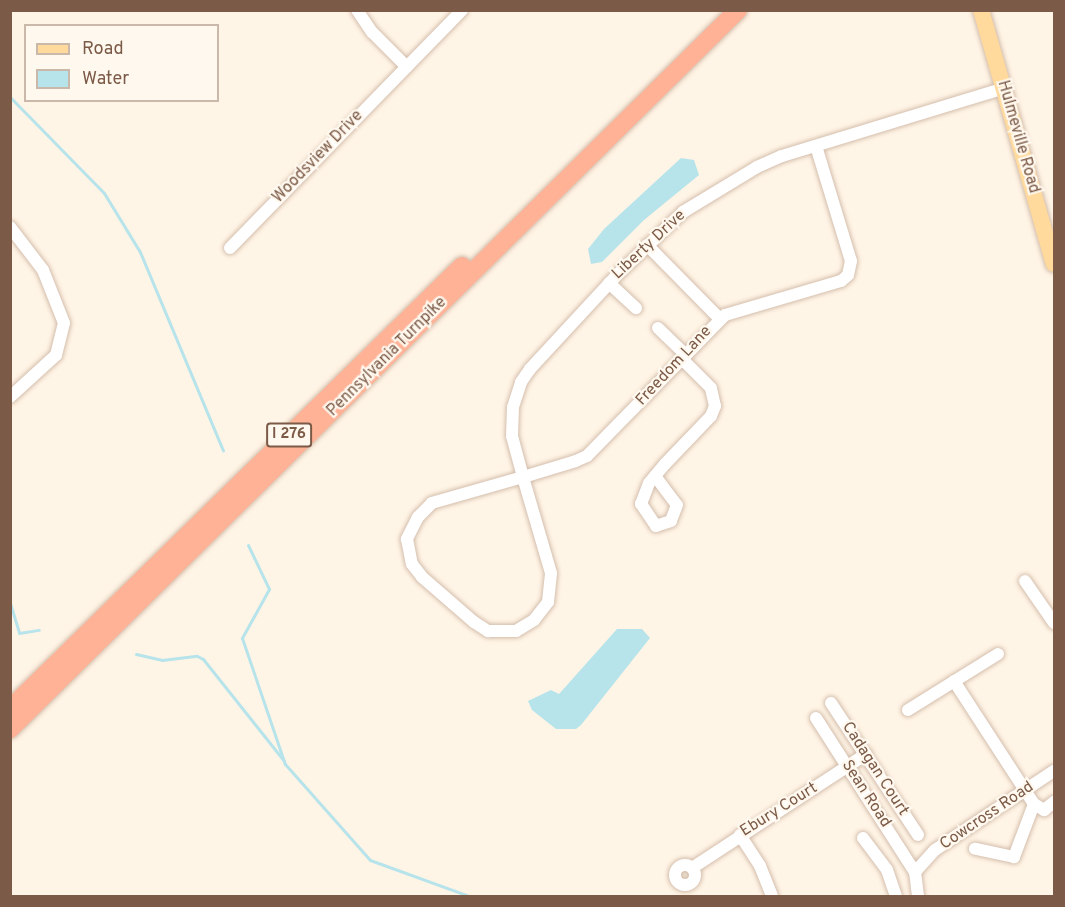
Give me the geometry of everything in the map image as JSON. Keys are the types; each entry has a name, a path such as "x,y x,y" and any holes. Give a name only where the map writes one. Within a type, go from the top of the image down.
{"highway":[{"name":"Pennsylvania Turnpike","path":"10,709 722,10"},
{"name":"Pennsylvania Turnpike","path":"10,729 738,10"}],"main road":[{"name":"Hulmeville Road","path":"981,10 1054,264"}],"street":[{"path":"357,10 372,32 407,67"},
{"name":"Woodsview Drive","path":"230,248 462,10"},
{"name":"Liberty Drive","path":"523,477 432,503 418,517 408,539 407,550 422,577 488,631 503,634 528,626 544,611 551,592 551,573 523,477 511,422 521,382 609,283 683,212 730,180 782,156 1004,88"},
{"name":"Freedom Lane","path":"523,477 587,456 720,319 745,306 841,280 851,269 816,146"},
{"path":"10,227 20,234 43,270 64,323 56,355 10,397"},
{"path":"647,245 720,319"},
{"path":"609,283 636,308"},
{"path":"655,476 715,406 711,387 658,328"},
{"path":"1025,581 1054,623"},
{"path":"908,710 998,654"},
{"path":"954,681 1034,804 1044,810 1054,802"},
{"name":"Cadagan Court","path":"831,703 918,835"},
{"name":"Sean Road","path":"816,718 915,872"},
{"name":"Ebury Court","path":"692,868 866,754"},
{"name":"Cowcross Road","path":"915,872 947,840 1054,771"},
{"path":"975,849 1014,857 1034,804"},
{"path":"740,835 763,872 772,897"},
{"path":"863,838 890,875 896,897"},
{"path":"915,872 918,897"}],"water":[{"path":"681,158 694,160 699,175 644,220 602,262 591,264 588,249 604,229"},
{"path":"617,629 642,629 650,638 581,725 576,729 556,729 532,710 528,701 551,690 559,694"}],"waterway":[{"path":"10,97 104,193 140,252 223,450"},
{"path":"248,545 269,589 242,638 285,764 370,860 469,896"},
{"path":"10,603 19,633 39,630"},
{"path":"136,654 162,660 197,656 203,659 284,761"}]}
